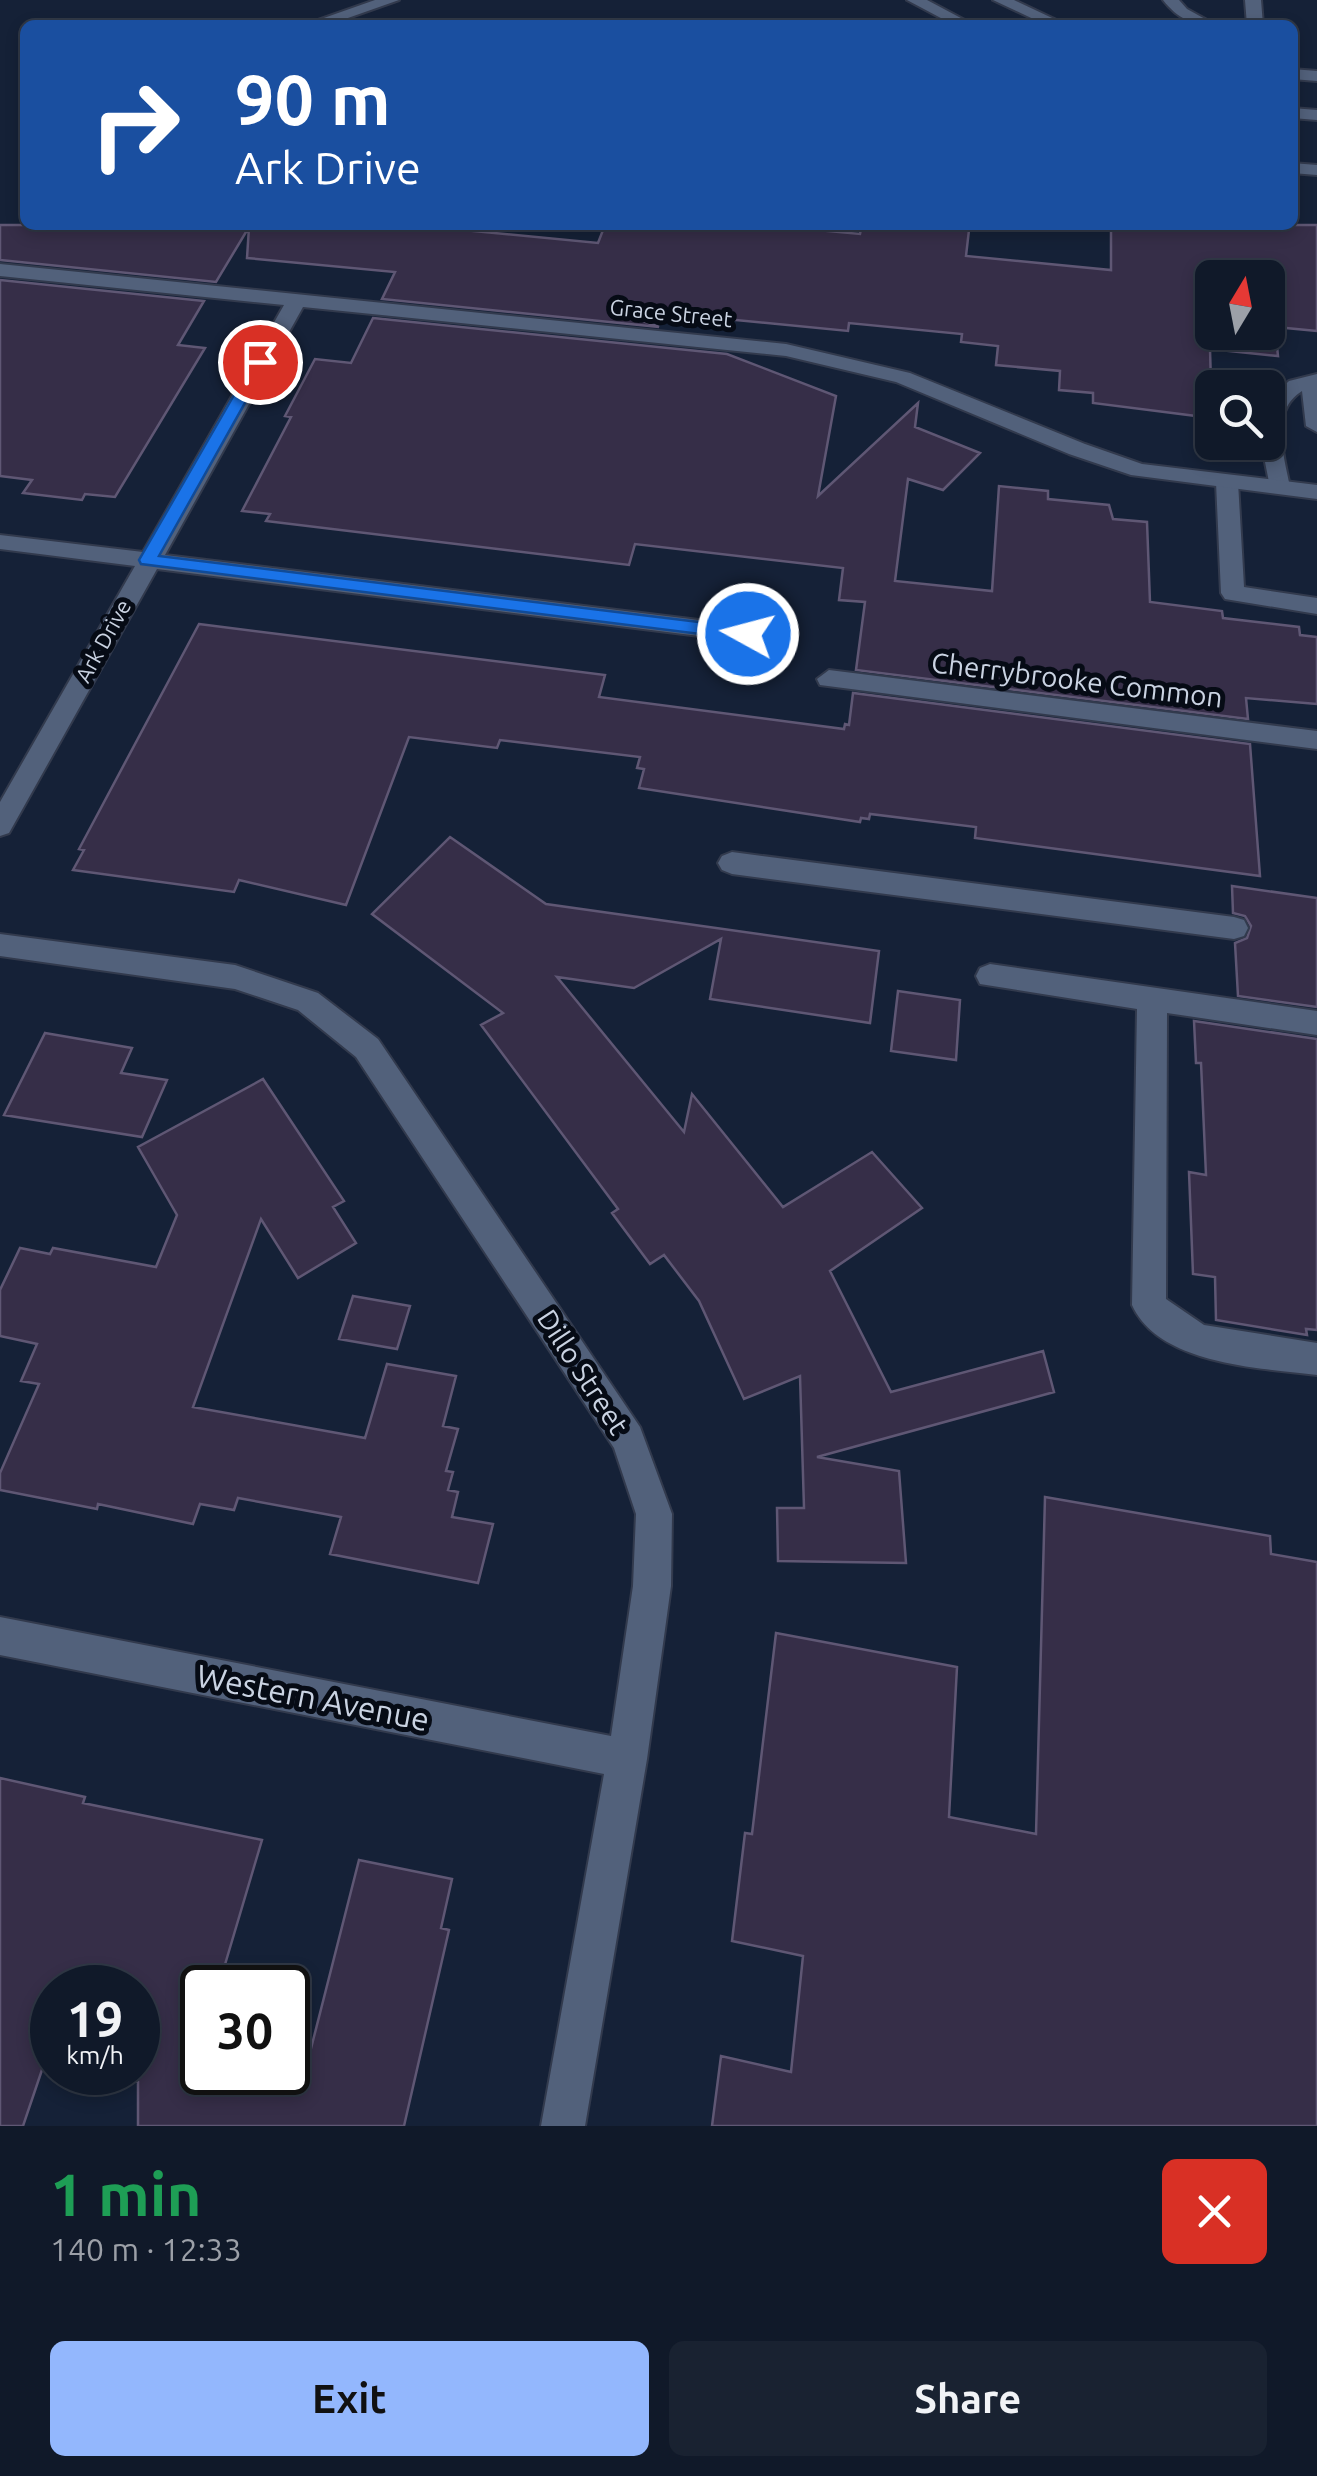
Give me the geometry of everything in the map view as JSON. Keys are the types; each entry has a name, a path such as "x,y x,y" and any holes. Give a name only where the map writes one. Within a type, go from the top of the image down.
{"street":[{"path":"328,20 391,0"},
{"path":"915,0 956,20"},
{"path":"1000,0 1048,20"},
{"path":"1171,0 1181,12 1198,20"},
{"name":"Grace Street","path":"0,270 786,350 903,377 1077,449 1139,470 1317,492"},
{"name":"Ark Drive","path":"0,826 296,301"},
{"path":"1278,488 1270,434 1273,402 1288,386 1314,381 1317,426"},
{"path":"1227,482 1233,593 1317,606"},
{"path":"0,542 748,634"},
{"name":"Cherrybrooke Common","path":"829,678 1317,740"},
{"path":"732,863 1234,928"},
{"name":"Dillo Street","path":"0,945 235,977 308,1002 367,1048 628,1439 654,1514 652,1586 627,1760 563,2126"},
{"path":"990,976 1317,1023"},
{"path":"1152,1000 1149,1304 1162,1322 1190,1339 1317,1359"},
{"name":"Western Avenue","path":"0,1636 627,1760"}],"building":[{"path":"0,225 20,225 20,230 247,230 216,282 0,260"},
{"path":"1298,225 1317,225 1317,331 1285,328 1285,260 1195,260 1195,350 1210,350 1211,370 1195,370 1195,416 1093,403 1093,393 1059,390 1060,371 996,365 998,346 961,342 962,334 849,323 848,331 623,309 622,313 659,327 382,299 395,272 247,258 249,230 463,230 598,243 603,230 816,230 860,234 861,230 969,230 966,256 1111,270 1111,230 1298,230"},
{"path":"0,280 204,301 178,345 205,348 115,497 85,494 82,500 23,493 32,480 0,476"},
{"path":"373,318 727,354 836,396 818,496 918,403 915,427 980,453 943,490 908,479 895,581 992,591 999,486 1048,491 1048,499 1109,505 1113,519 1147,522 1150,602 1222,611 1223,618 1299,627 1300,635 1317,637 1317,704 1246,698 1248,719 856,670 865,602 839,600 843,568 635,544 629,565 266,521 270,514 242,511 291,417 285,416 315,359 351,363"},
{"path":"1220,350 1277,350 1278,356"},
{"path":"199,624 605,675 599,697 844,729 845,724 849,725 853,693 1250,744 1260,876 975,838 976,827 870,814 869,819 861,818 860,822 639,788 644,769 637,768 640,757 500,740 497,748 409,737 346,905 239,880 234,892 73,870 84,850 79,849"},
{"path":"450,837 546,904 879,951 870,1023 710,999 721,939 634,988 557,977 684,1132 692,1094 783,1207 872,1152 922,1208 830,1271 891,1392 1043,1351 1054,1392 817,1457 899,1471 906,1563 778,1561 777,1508 804,1508 800,1376 744,1399 699,1301 664,1255 650,1264 612,1213 618,1209 481,1025 503,1013 372,914"},
{"path":"1232,886 1317,898 1317,1007 1238,996 1235,943 1247,938 1251,926 1245,916 1233,913"},
{"path":"898,991 960,1000 956,1060 891,1051"},
{"path":"1194,1021 1317,1039 1317,1330 1306,1329 1307,1335 1216,1320 1215,1277 1193,1274 1189,1172 1206,1175 1201,1063 1196,1063"},
{"path":"45,1033 132,1048 121,1073 167,1080 142,1137 4,1115"},
{"path":"263,1079 344,1201 333,1207 356,1243 298,1278 261,1219 193,1407 365,1438 387,1364 456,1376 443,1426 458,1429 446,1471 453,1472 448,1490 458,1492 452,1517 493,1524 478,1583 330,1554 341,1517 238,1498 234,1510 200,1504 193,1524 98,1504 97,1509 0,1490 0,1473 39,1384 21,1381 37,1344 0,1336 0,1290 20,1248 50,1254 53,1248 156,1267 177,1215 138,1147"},
{"path":"353,1296 410,1306 397,1349 339,1339"},
{"path":"1045,1497 1270,1536 1271,1554 1317,1562 1317,2126 712,2126 721,2056 791,2072 803,1956 732,1941 745,1833 752,1834 776,1633 957,1667 949,1817 1036,1834"},
{"path":"0,1778 85,1797 83,1803 262,1840 225,1965 180,1965 180,2095 310,2095 310,2052 359,1860 452,1879 441,1928 449,1930 404,2126 138,2126 138,2095 160,2095 160,1965 30,1965 30,2095 33,2095 23,2126 0,2126"}],"route":[{"path":"260,362 148,560 748,634"}]}
